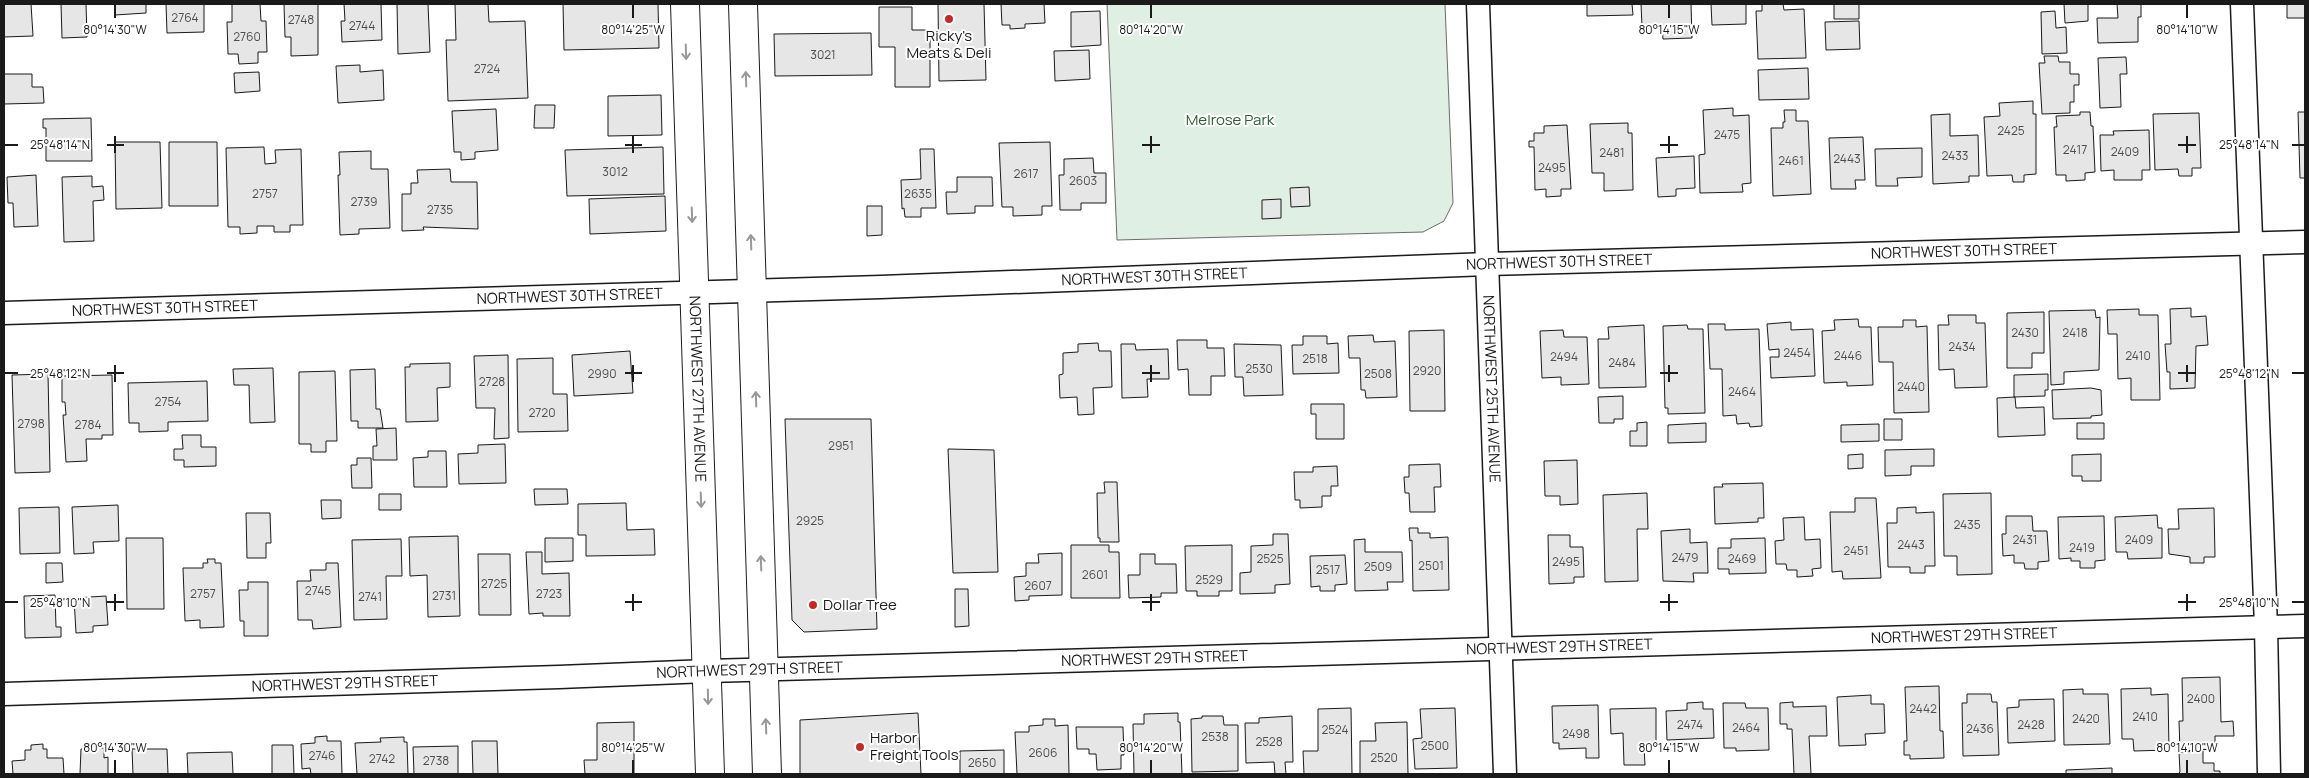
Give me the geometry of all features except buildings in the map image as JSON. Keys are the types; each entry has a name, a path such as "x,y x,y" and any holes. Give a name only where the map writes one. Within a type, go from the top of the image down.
{"highway":[{"name":"NORTHWEST 27TH AVENUE","path":"685,4 710,774"},
{"path":"743,4 767,774"}],"street":[{"name":"NORTHWEST 25TH AVENUE","path":"1478,4 1505,774"},
{"path":"2242,4 2266,627 2269,774"},
{"name":"NORTHWEST 30TH STREET","path":"4,312 694,292 1488,264 2305,242"},
{"name":"NORTHWEST 29TH STREET","path":"4,694 550,678 764,669 2305,626"}],"green space":[{"name":"Melrose Park","path":"1107,4 1445,4 1453,203 1444,221 1423,232 1117,240"}],"place":[{"name":"Ricky's Meats & Deli","path":"949,19"},
{"name":"Dollar Tree","path":"813,605"},
{"name":"Harbor Freight Tools","path":"860,747"}]}
